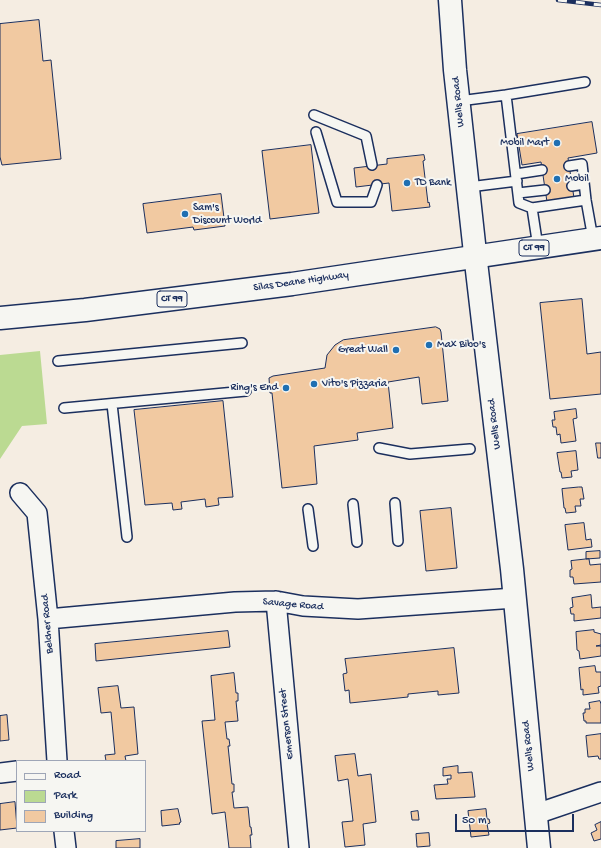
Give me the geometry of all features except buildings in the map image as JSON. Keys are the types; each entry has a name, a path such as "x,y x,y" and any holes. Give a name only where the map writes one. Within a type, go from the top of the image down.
{"main road":[{"name":"Wells Road","path":"450,0 475,256 515,598 539,848"},
{"name":"Silas Deane Highway","path":"0,318 85,310 237,291 597,239"}],"street":[{"name":"Belcher Road","path":"20,493 37,513 48,619 57,760"},
{"name":"Savage Road","path":"48,619 235,602 276,601 303,606 358,609 515,598"},
{"name":"Emerson Street","path":"276,601 299,848"},
{"path":"0,773 16,771"},
{"path":"536,814 601,792"},
{"path":"64,832 66,848"}],"lane":[{"path":"459,101 585,82"},
{"path":"506,95 519,203 532,208 586,200"},
{"path":"314,115 366,136 372,165"},
{"path":"316,132 338,202 371,202 377,185"},
{"path":"569,166 582,164 586,200 597,239"},
{"path":"469,187 542,170"},
{"path":"572,186 584,184"},
{"path":"518,193 545,190"},
{"path":"532,208 538,247"},
{"path":"58,361 242,343"},
{"path":"64,408 246,391"},
{"path":"112,404 127,537"},
{"path":"379,448 410,454 470,449"},
{"path":"395,503 398,541"},
{"path":"354,504 357,542"},
{"path":"308,509 313,546"}],"green space":[{"path":"40,351 47,424 22,426 0,459 0,355"}],"railway":[{"path":"558,0 601,5"}],"place":[{"name":"Mobil Mart","path":"557,143"},
{"name":"Mobil","path":"557,179"},
{"name":"TD Bank","path":"407,183"},
{"name":"Sam's Discount World","path":"185,214"},
{"name":"Max Bibo's","path":"429,345"},
{"name":"Great Wall","path":"396,350"},
{"name":"Vito's Pizzaria","path":"314,384"},
{"name":"Ring's End","path":"286,388"}]}
